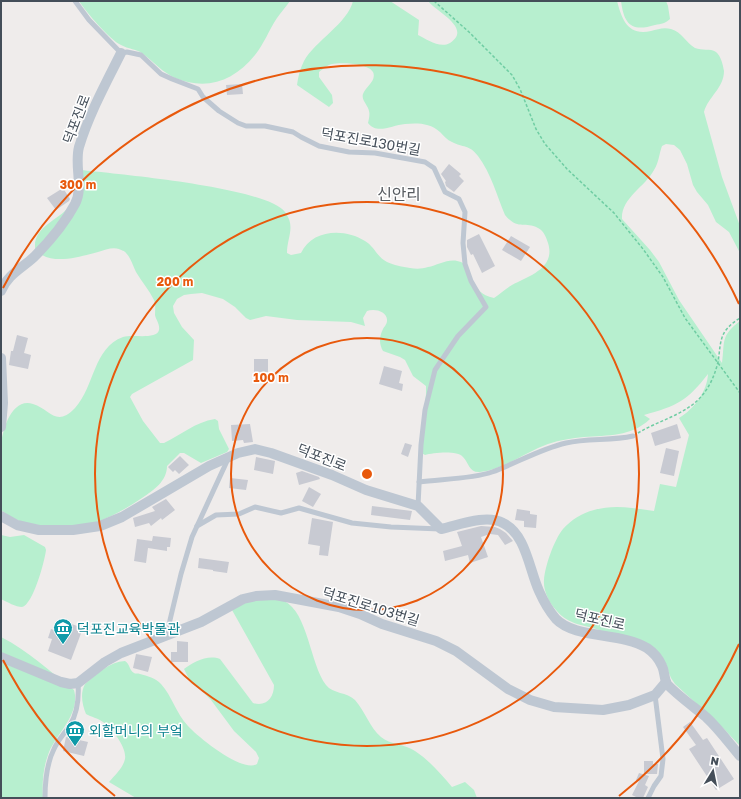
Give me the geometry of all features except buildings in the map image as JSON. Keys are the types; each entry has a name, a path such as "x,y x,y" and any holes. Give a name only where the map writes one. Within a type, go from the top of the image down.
{"street":[{"name":"덕포진로","path":"1,291 4,284 14,273 40,250 76,202 79,188 77,168 79,147 97,102 121,53"},
{"path":"1,358 3,403 1,427"},
{"name":"덕포진로","path":"1,516 17,524 39,530 73,530 100,526 122,517 209,466 238,453 255,449 271,453 332,475 366,490 418,506 441,529 487,518 503,523 522,541 539,590 550,612 558,620 566,626 578,630 622,638 649,649 656,656 662,666 666,682"},
{"name":"덕포진로103번길","path":"78,683 105,662 116,656 201,622 243,599 256,596 275,595 339,607 360,614 382,624 436,641 456,651 508,689 530,700 554,707 603,710 629,706 655,695 666,682"},
{"path":"1,657 61,682 70,684 78,683"},
{"path":"666,682 724,736 740,756"}],"lane":[{"path":"75,1 89,20 121,53"},
{"name":"덕포진로130번길","path":"121,53 127,52 141,55 161,74 198,89 202,97 219,111 238,123 246,126 265,126 293,132 319,146 349,152 375,153 424,162 434,168 445,192 459,199 465,212 463,243 465,264 471,281 486,306 458,336 435,370 425,410 418,506"},
{"path":"419,482 480,476 565,443 579,440 625,438 633,436"},
{"path":"168,636 170,620 181,574 192,537 228,458"},
{"path":"197,526 216,515 240,514 255,507 281,513 299,508 352,523 391,527 441,529"},
{"path":"45,798 50,760 54,748 70,725 75,714 78,683"},
{"path":"648,798 661,776 663,759 655,695"}],"path":[{"path":"434,1 469,32 512,75 520,89 536,129 545,144 567,169 614,213 638,243 663,277 685,318 740,393"},
{"path":"633,436 662,420 681,412 703,395 709,386 718,362 723,334 730,325 740,318"}],"green space":[{"path":"79,1 290,1 271,27 258,51 247,64 229,77 219,81 198,84 170,76 141,52 116,42 98,25"},
{"path":"353,1 390,1 419,20 418,35 433,43 446,45 456,37 457,32 455,26 428,1 617,1 624,20 631,29 643,32 663,28 675,30 695,48 714,51 718,54 724,71 723,77 719,87 704,112 722,177 740,226 740,253 729,232 716,222 708,205 697,192 693,185 687,164 680,150 674,145 666,144 662,146 656,167 625,205 622,219 659,262 679,300 722,363 726,335 740,321 740,746 724,729 675,684 663,658 618,637 566,619 551,604 544,584 546,568 553,546 563,529 573,520 590,511 609,507 624,507 654,511 660,484 676,487 689,435 679,418 690,410 699,399 705,387 708,374 694,391 680,401 665,409 644,415 650,419 635,429 619,434 557,441 540,447 506,464 489,470 476,472 471,469 463,457 456,453 433,453 425,455 420,452 426,386 413,376 405,360 383,351 380,338 387,318 380,311 367,311 363,318 365,326 351,322 297,320 266,316 250,320 223,299 202,293 184,295 177,299 173,306 174,313 182,327 194,340 193,360 132,394 130,397 143,421 160,443 164,443 201,423 215,419 218,421 219,429 229,449 227,452 201,463 184,453 180,453 167,466 165,476 162,481 151,492 119,512 92,524 53,526 35,525 18,520 1,510 1,446 3,432 14,410 19,405 26,403 33,404 53,415 63,417 75,408 82,399 100,358 113,342 127,336 154,335 159,330 155,315 154,300 125,252 116,248 77,257 55,259 48,258 36,250 35,247 38,234 42,229 64,212 71,204 81,170 156,178 250,195 272,203 285,212 290,222 287,253 291,255 301,253 306,245 321,235 330,233 348,234 365,241 384,260 398,266 419,269 453,260 461,262 468,269 480,291 494,298 507,288 533,274 545,265 549,252 548,243 544,234 540,229 533,226 514,223 505,215 487,170 475,152 469,148 450,141 436,129 428,125 405,124 380,129 372,127 368,123 369,112 363,94 374,75 370,69 360,65 336,63 328,65 319,72 319,77 332,95 333,103 329,107 297,85 299,73 304,61 316,46 345,17"},
{"path":"621,1 666,1 670,19 663,23 647,27 635,27 630,25 624,16"},
{"path":"1,535 10,537 24,535 45,547 46,550 41,572 34,591 30,599 22,607 1,599"},
{"path":"279,599 292,607 304,627 316,665 329,688 352,697 362,709 377,733 385,740 407,747 420,755 435,768 452,787 465,782 474,790 477,798 136,798 109,782 124,762 124,749 107,725 99,719 86,714 82,691 85,684 108,666 125,661 134,673 148,676 159,682 188,726 210,745 231,759 250,765 257,764 259,758 256,752 234,731 211,700 191,683 184,669 196,661 206,658 211,657 220,659 253,703 262,704 268,700 273,694 274,685 232,610 246,602"},
{"path":"1,637 30,655 74,690 74,708 71,716 51,747 46,760 43,776 43,798 1,798"}],"place":[{"name":"덕포진교육박물관","path":"63,645"},
{"name":"외할머니의 부엌","path":"75,747"}],"district":[{"name":"신안리","path":"399,194"}]}
